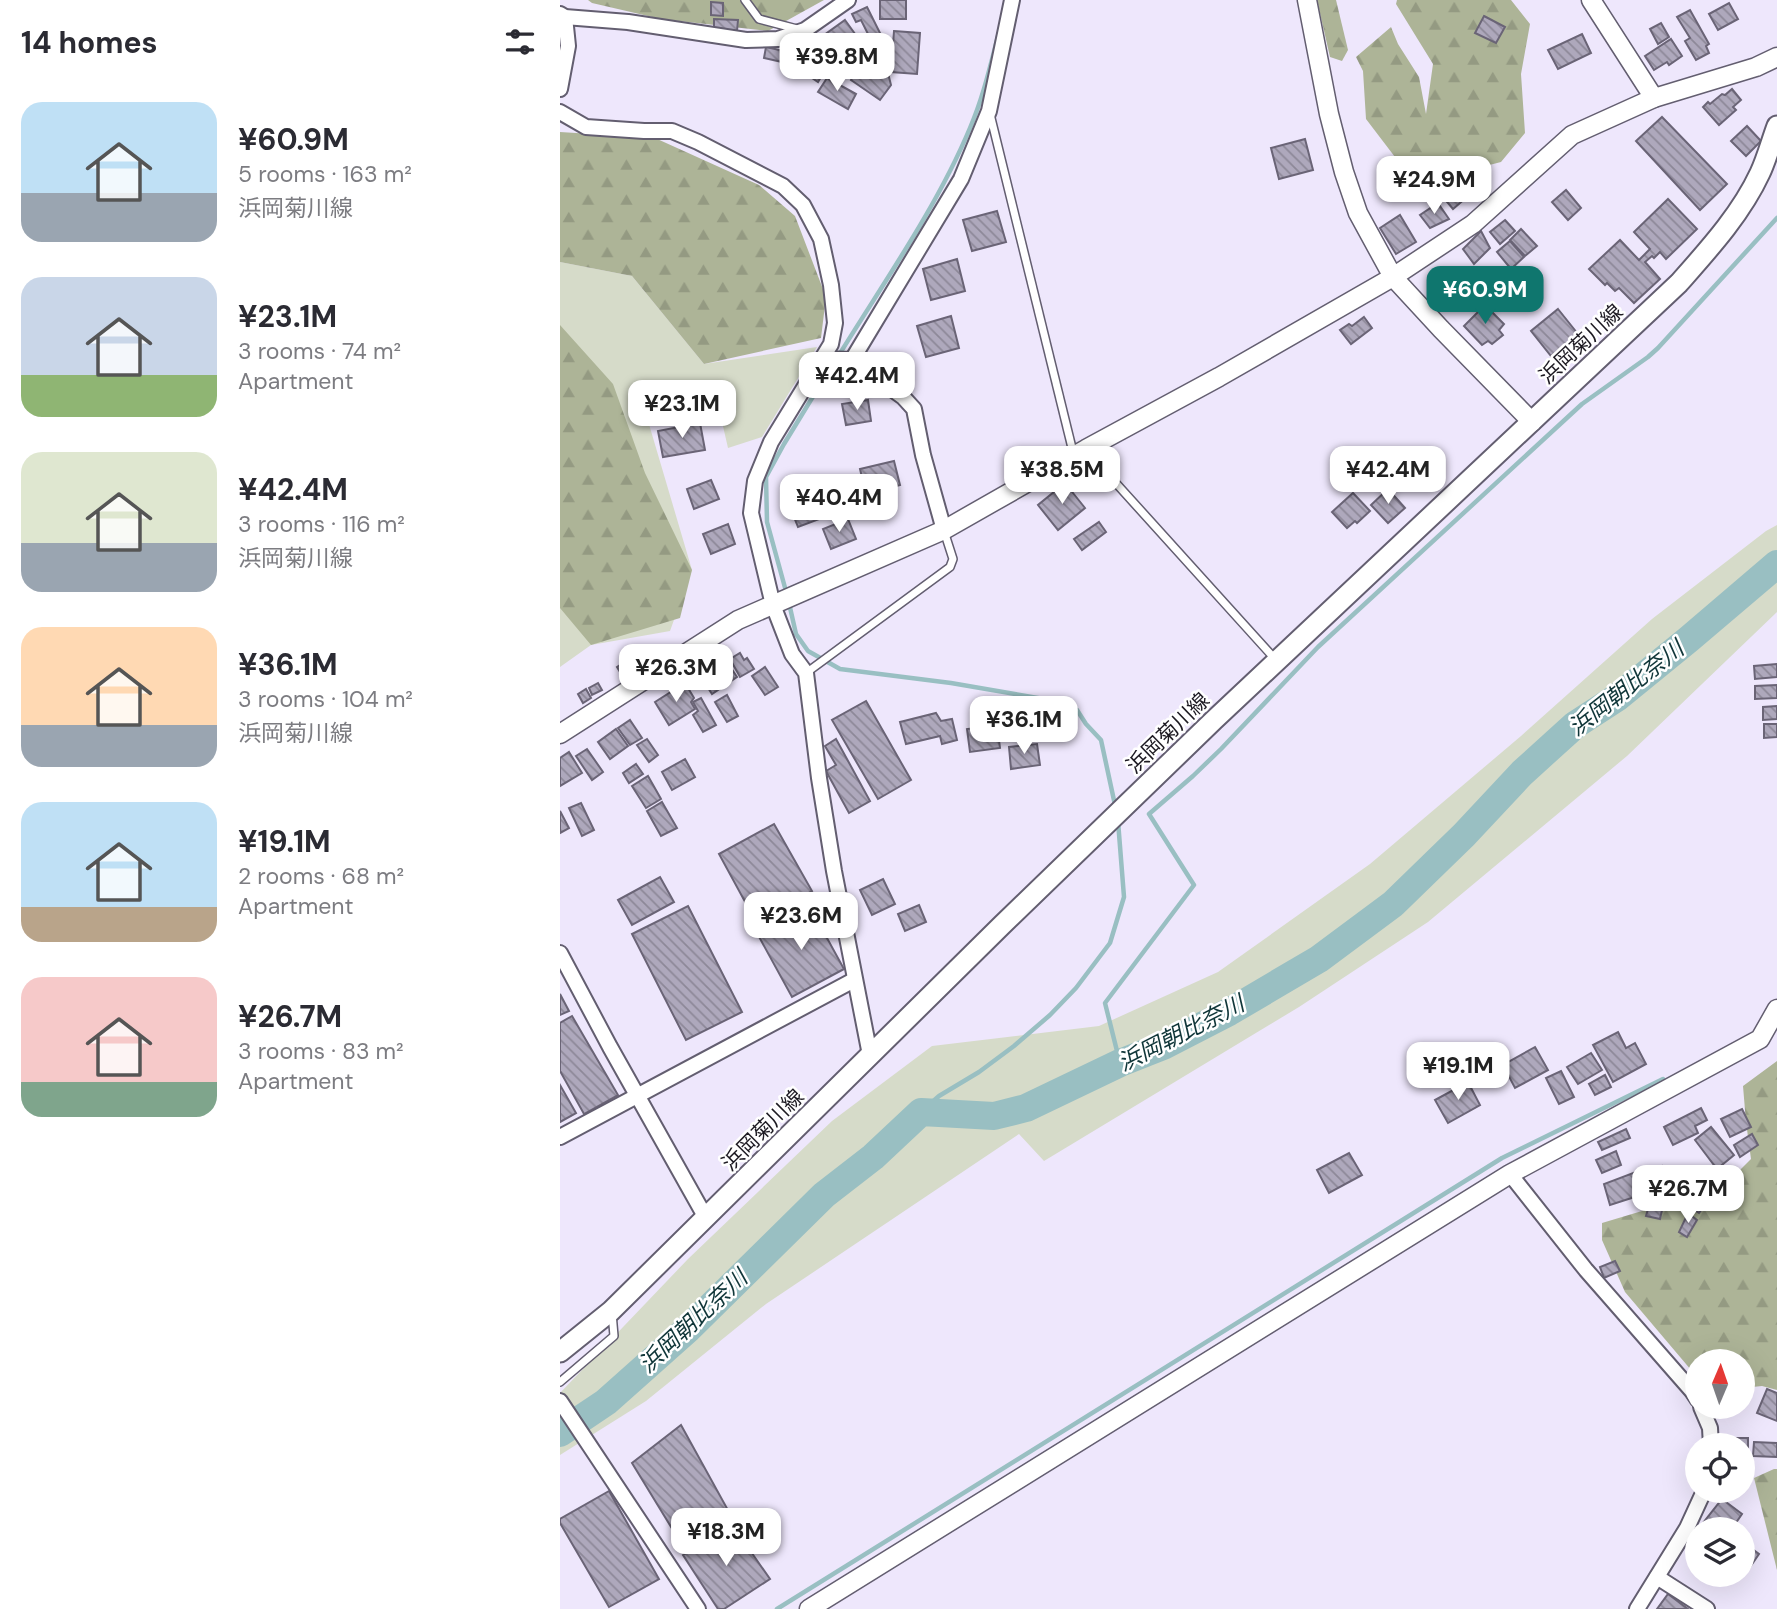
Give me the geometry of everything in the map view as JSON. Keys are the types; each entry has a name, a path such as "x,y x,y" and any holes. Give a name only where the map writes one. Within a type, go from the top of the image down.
{"main road":[{"name":"浜岡菊川線","path":"560,1352 611,1311 1213,720 1679,283 1713,245 1744,203 1760,172 1777,126"}],"street":[{"path":"560,89 568,46 562,15 746,40 778,39 802,31 848,0"},
{"path":"852,360 961,179 989,111 1012,0"},
{"path":"1307,0 1329,114 1358,213 1393,277 1532,422"},
{"path":"1591,0 1654,98"},
{"path":"560,734 738,620 944,530 1393,277 1473,224 1572,135 1654,98 1756,67 1777,57"},
{"path":"560,112 586,127 672,131 783,186 803,205 821,239 831,285 835,323 831,344 771,442 755,481 751,513 772,605 792,654 806,673 831,857 870,1055"},
{"path":"823,359 852,360 903,397 914,409 923,456 944,530"},
{"path":"560,953 706,1218"},
{"path":"560,1137 854,980"},
{"path":"809,1609 1510,1174 1769,1036 1777,1009"},
{"path":"1510,1174 1586,1270 1685,1383"},
{"path":"560,1401 698,1609"},
{"path":"1637,1609 1657,1577 1685,1542"},
{"path":"1657,1577 1707,1609"}],"lane":[{"path":"745,0 759,19 802,31"},
{"path":"989,111 1080,453 1277,661"},
{"path":"806,673 950,568 953,559 944,530"},
{"path":"560,1382 614,1336 611,1311"}],"green space":[{"path":"588,0 824,0 768,31 661,19"},
{"path":"1317,0 1336,0 1348,50 1342,61 1330,57"},
{"path":"1397,0 1511,0 1530,24 1521,74 1525,133 1501,162 1474,169 1449,169 1397,194 1398,161 1366,119 1363,71 1356,57 1391,27 1398,44 1419,77 1426,114 1433,64 1396,4"},
{"path":"560,132 655,138 759,185 795,216 826,297 821,338 704,364 632,276 560,262"},
{"path":"560,262 632,276 704,364 817,347 762,437 728,448 717,400 646,414 692,570 670,631 591,645 560,667"},
{"path":"560,325 613,384 645,473 692,570 680,618 591,645 560,608"},
{"path":"1777,525 1777,612 1627,756 1428,922 1299,1007 1044,1161 1019,1134 766,1304 646,1401 560,1455 560,1393 688,1259 832,1121 932,1046 1099,1026 1218,972 1370,864 1521,736 1652,619"},
{"path":"1777,1061 1777,1390 1755,1387 1755,1349 1685,1349 1685,1363 1625,1292 1602,1240 1602,1223 1727,1183 1751,1159 1743,1086"},
{"path":"1777,1469 1777,1570 1755,1482 1755,1478"}],"building":[{"path":"880,0 906,0 906,19 880,19"},
{"path":"711,2 723,3 723,16 711,15"},
{"path":"1729,3 1738,19 1718,30 1709,14"},
{"path":"867,7 886,45 876,50 861,20 856,22 852,14"},
{"path":"1690,10 1709,44 1706,46 1709,53 1696,60 1685,41 1690,38 1677,17"},
{"path":"1484,16 1505,27 1496,43 1475,33"},
{"path":"714,19 738,20 737,31 714,29"},
{"path":"845,20 871,56 839,79 813,43"},
{"path":"1661,23 1669,37 1658,44 1650,29"},
{"path":"894,31 920,33 917,74 891,72"},
{"path":"1582,34 1591,53 1558,69 1548,50"},
{"path":"1671,39 1682,56 1669,65 1667,62 1654,70 1645,56"},
{"path":"766,47 784,51 782,62 764,58"},
{"path":"876,55 885,61 891,85 880,100 851,80 863,62 868,66"},
{"path":"808,61 824,72 818,82 802,71"},
{"path":"827,78 856,94 848,109 818,92"},
{"path":"1732,89 1741,100 1733,107 1736,110 1719,125 1703,107"},
{"path":"1662,117 1727,184 1700,210 1636,141"},
{"path":"1747,126 1761,141 1746,156 1731,141"},
{"path":"1305,139 1313,170 1279,179 1271,148"},
{"path":"1451,179 1467,197 1453,209 1438,191"},
{"path":"1566,190 1581,208 1568,220 1552,202"},
{"path":"1668,199 1697,229 1666,259 1660,252 1645,262 1660,279 1634,303 1619,288 1615,291 1607,283 1605,285 1589,269 1620,240 1639,260 1650,249 1634,232"},
{"path":"1438,203 1449,219 1430,228 1420,215"},
{"path":"997,211 1006,242 972,251 963,220"},
{"path":"1400,215 1416,242 1396,254 1380,228"},
{"path":"1505,220 1515,231 1500,244 1490,232"},
{"path":"1521,229 1537,246 1525,256 1510,240"},
{"path":"1481,231 1490,248 1474,264 1463,249"},
{"path":"1510,241 1524,257 1511,269 1497,252"},
{"path":"957,259 965,291 931,300 923,269"},
{"path":"1464,275 1481,297 1471,305 1453,283"},
{"path":"1485,305 1504,324 1499,330 1503,335 1492,344 1488,341 1482,345 1464,326"},
{"path":"1558,309 1578,334 1551,356 1531,331"},
{"path":"951,316 959,348 926,357 917,326"},
{"path":"1364,317 1372,328 1351,344 1340,330 1349,324 1352,326"},
{"path":"868,400 871,421 846,425 842,404"},
{"path":"700,423 705,450 663,457 658,431"},
{"path":"894,461 900,485 881,490 885,507 870,511 860,469"},
{"path":"711,480 719,499 694,509 687,489"},
{"path":"1065,483 1085,508 1058,530 1038,505"},
{"path":"1388,489 1405,508 1388,523 1371,505"},
{"path":"1353,493 1370,511 1347,528 1332,512"},
{"path":"815,498 822,518 798,527 790,507"},
{"path":"848,519 856,539 831,549 823,529"},
{"path":"1099,522 1106,532 1082,550 1074,539"},
{"path":"728,524 735,544 711,554 703,534"},
{"path":"740,653 754,669 740,677 730,659"},
{"path":"725,659 737,677 712,694 700,675"},
{"path":"626,661 633,671 623,677 617,667"},
{"path":"1777,664 1777,677 1755,679 1754,666"},
{"path":"765,667 778,687 765,695 752,676"},
{"path":"598,683 602,690 592,695 589,688"},
{"path":"685,683 694,698 691,702 695,709 669,725 655,702"},
{"path":"1777,685 1777,698 1755,699 1755,686"},
{"path":"586,689 591,698 583,703 578,694"},
{"path":"727,695 738,716 727,722 715,702"},
{"path":"701,698 716,725 703,732 693,715 698,711 693,702"},
{"path":"866,701 911,780 878,799 832,720"},
{"path":"1777,706 1777,719 1763,720 1763,707"},
{"path":"936,713 941,721 952,719 957,740 942,744 940,736 906,744 900,722"},
{"path":"630,720 642,738 630,745 618,728"},
{"path":"1764,724 1777,724 1777,737 1764,738"},
{"path":"997,725 1000,748 970,752 967,729"},
{"path":"616,729 628,746 610,759 598,742"},
{"path":"647,739 658,755 649,762 637,745"},
{"path":"836,739 870,801 849,813 826,771 836,765 825,746"},
{"path":"1037,744 1040,765 1011,769 1009,747"},
{"path":"587,749 603,772 592,780 576,756"},
{"path":"569,752 582,773 560,786 560,758"},
{"path":"685,759 695,777 672,790 662,772"},
{"path":"636,764 643,774 629,783 623,773"},
{"path":"648,776 661,799 646,808 632,786"},
{"path":"662,802 677,828 661,836 647,811"},
{"path":"581,803 594,830 582,836 569,808"},
{"path":"560,811 569,828 560,833"},
{"path":"774,824 812,891 756,922 719,854"},
{"path":"660,877 674,902 632,925 618,900"},
{"path":"883,879 895,904 872,915 860,890"},
{"path":"919,905 926,922 905,931 898,914"},
{"path":"688,906 742,1012 686,1040 632,934"},
{"path":"810,907 844,969 792,997 758,935"},
{"path":"560,994 569,1011 560,1015"},
{"path":"572,1016 618,1095 584,1114 560,1071 560,1023"},
{"path":"1618,1032 1626,1048 1635,1043 1646,1064 1613,1082 1593,1045"},
{"path":"1535,1047 1548,1070 1515,1088 1503,1065"},
{"path":"1591,1053 1602,1070 1578,1084 1567,1067"},
{"path":"1561,1071 1574,1097 1559,1104 1546,1078"},
{"path":"1605,1075 1611,1087 1595,1095 1589,1084"},
{"path":"1468,1082 1480,1105 1448,1123 1435,1100"},
{"path":"560,1085 576,1113 560,1122"},
{"path":"1701,1108 1707,1120 1695,1126 1698,1133 1673,1145 1664,1127"},
{"path":"1742,1109 1751,1127 1730,1137 1721,1119"},
{"path":"1711,1127 1734,1155 1717,1169 1695,1140"},
{"path":"1626,1129 1630,1138 1602,1150 1598,1142"},
{"path":"1752,1134 1758,1145 1740,1157 1734,1145"},
{"path":"1616,1151 1621,1165 1602,1173 1596,1160"},
{"path":"1349,1153 1362,1175 1329,1193 1317,1170"},
{"path":"1662,1166 1667,1183 1654,1187 1649,1169"},
{"path":"1641,1170 1647,1193 1610,1205 1604,1184"},
{"path":"1709,1175 1721,1182 1699,1213 1687,1205"},
{"path":"1652,1195 1665,1197 1660,1219 1646,1216"},
{"path":"1688,1213 1697,1220 1687,1237 1679,1232"},
{"path":"1615,1261 1620,1271 1604,1278 1600,1267"},
{"path":"1767,1389 1777,1393 1777,1421 1757,1413"},
{"path":"681,1425 729,1512 679,1540 632,1463"},
{"path":"1755,1442 1777,1443 1777,1457 1755,1456"},
{"path":"609,1491 659,1579 609,1607 560,1519"},
{"path":"1719,1503 1727,1503 1742,1514 1740,1517 1708,1517"},
{"path":"733,1526 770,1579 724,1609 718,1609 683,1555"},
{"path":"1668,1594 1688,1609 1657,1609"}],"waterway":[{"path":"839,355 909,244 957,157 979,105 998,36"},
{"path":"1120,1063 1105,1003 1194,885 1149,814 1221,749 1318,647 1582,404 1658,348 1777,218"},
{"path":"787,595 767,522 766,477 834,362"},
{"name":"浜岡朝比奈川","path":"560,1433 606,1402 688,1329 824,1195 873,1157 921,1112 994,1116 1026,1108 1120,1063 1163,1046 1229,1012 1319,959 1393,904 1464,835 1522,773 1575,725 1618,697 1777,564"},
{"path":"789,603 796,634 808,651 840,669 951,683 1061,702 1077,710 1101,740 1115,805"},
{"path":"921,1112 939,1096 979,1072 1014,1046 1050,1015 1076,988 1110,943 1124,897 1118,821"},
{"path":"777,1609 1502,1158 1663,1079"}]}
